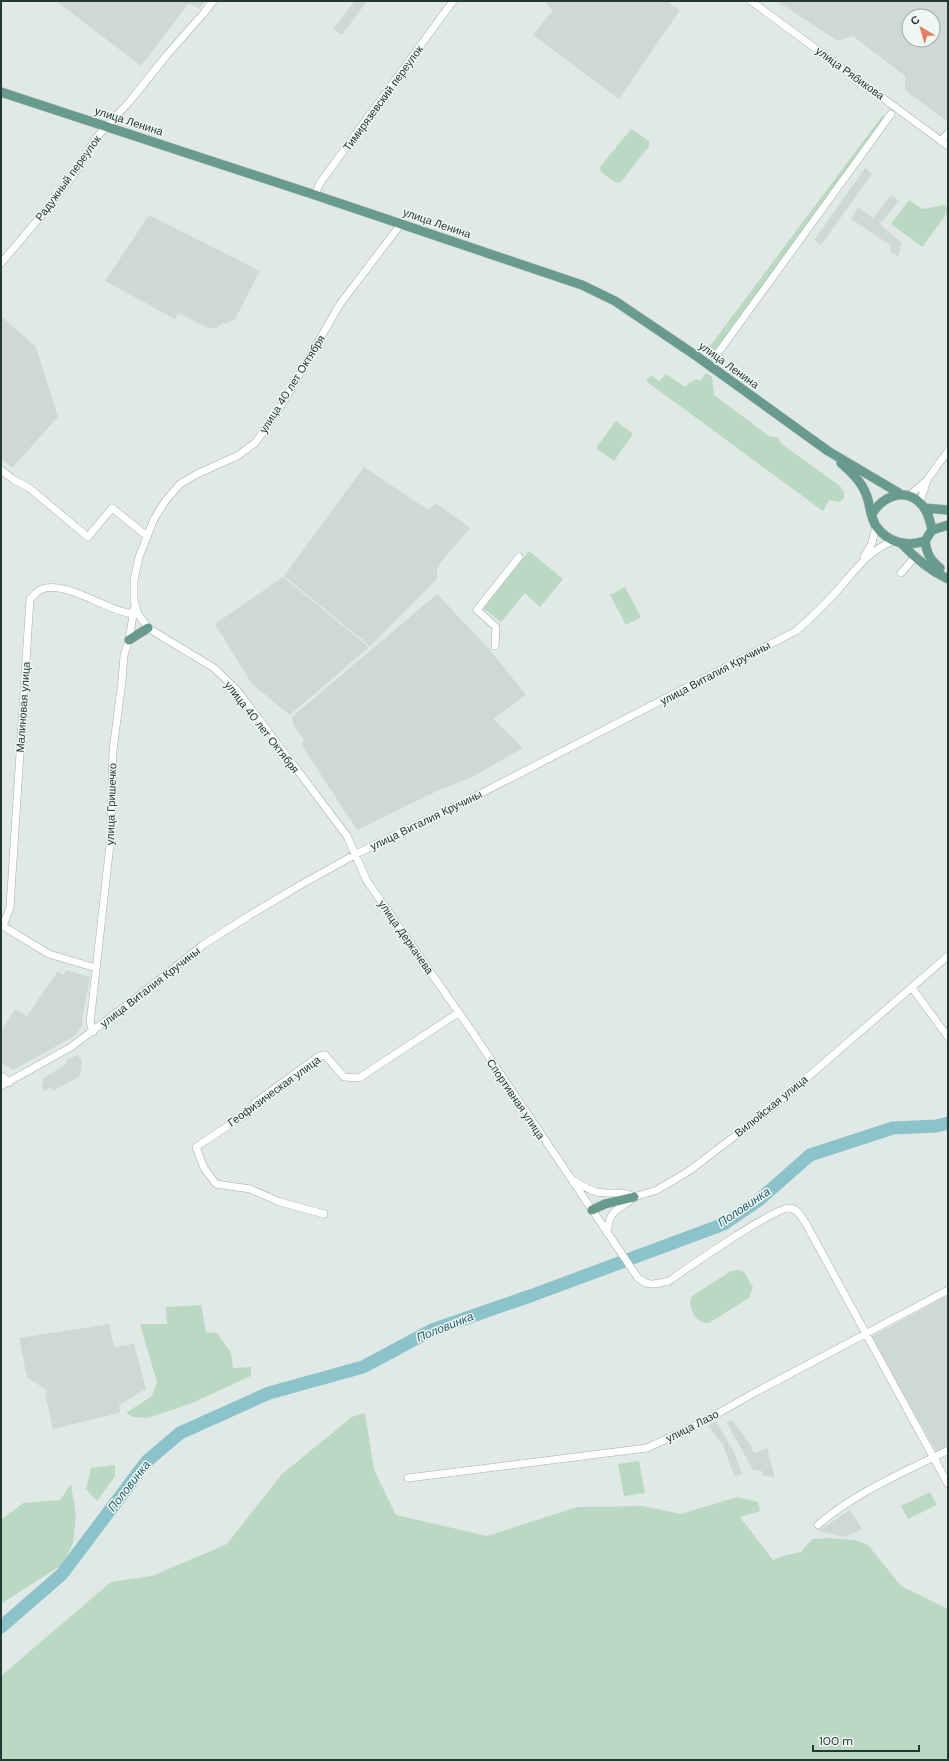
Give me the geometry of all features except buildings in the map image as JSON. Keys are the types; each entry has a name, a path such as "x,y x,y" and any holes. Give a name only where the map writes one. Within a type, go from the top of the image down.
{"main road":[{"name":"улица Ленина","path":"1,92 315,195 582,285 615,301 695,355 828,451 857,477 866,493 872,514"},
{"name":"улица Ленина","path":"828,451 904,494"},
{"path":"925,541 927,553 932,562 943,571 948,579 939,575 876,526 872,514 882,501 904,494 922,505 948,510"},
{"path":"922,505 932,530"},
{"path":"898,543 916,544 925,541 932,530 948,525"},
{"path":"129,640 148,628"},
{"path":"592,1210 605,1204 634,1197"}],"street":[{"name":"Радужный переулок","path":"1,263 72,177 96,138 149,78 203,14 212,1"},
{"name":"Тимирязевский переулок","path":"315,195 320,184 453,1"},
{"name":"улица Рябикова","path":"751,1 948,146"},
{"path":"715,357 890,114"},
{"path":"942,141 948,133"},
{"name":"улица 40 лет Октября","path":"356,854 347,836 237,690 214,668 148,628 138,614 134,600 134,580 139,557 147,536 162,506 180,484 197,474 239,455 256,442 281,406 340,304 401,224"},
{"path":"904,494 927,480 948,451"},
{"path":"1,470 14,480 28,487 88,537 112,508 147,536"},
{"path":"922,505 927,480"},
{"name":"улица Виталия Кручины","path":"857,568 872,543 876,526"},
{"name":"улица Виталия Кручины","path":"1,1086 93,1032 203,945 297,887 356,854 478,795 796,631 821,608 857,568 879,548 898,543"},
{"path":"495,646 496,627 477,610 519,557"},
{"path":"901,573 915,557"},
{"name":"Малиновая улица","path":"96,968 49,954 2,926 10,907 30,599 40,589 56,587 103,603 121,612 133,614"},
{"name":"улица Гришечко","path":"93,1032 90,1022 112,828 113,750 124,655 129,640 134,600"},
{"name":"улица Деркачева","path":"356,854 367,881 460,1016"},
{"name":"Вилюйская улица","path":"572,1180 594,1191 610,1194 624,1192 634,1197 657,1190 689,1171 773,1107 948,956"},
{"path":"912,988 948,1037"},
{"name":"Геофизическая улица","path":"324,1214 280,1202 250,1188 216,1184 204,1168 196,1147 249,1112 256,1102 319,1056 325,1055 344,1077 359,1078 460,1016"},
{"name":"Спортивная улица","path":"460,1016 638,1278 645,1284 653,1285 669,1281 762,1219 783,1208 794,1209 805,1222 866,1333"},
{"path":"1,1076 10,1082"},
{"path":"609,1235 609,1220 616,1209 634,1197"},
{"name":"улица Лазо","path":"408,1478 647,1448 701,1423 948,1290"},
{"path":"866,1333 948,1484"},
{"path":"818,1524 849,1501 948,1450"}],"shaded area":[{"path":"56,1 205,1 199,9 189,3 141,66"},
{"path":"355,1 367,1 342,35 333,29"},
{"path":"548,1 667,1 680,10 619,99 533,35 553,10 546,4"},
{"path":"776,1 948,1 948,122 905,90 905,76 853,36 838,41"},
{"path":"865,168 872,174 821,245 814,240"},
{"path":"891,195 899,201 880,224 902,243 898,257 890,251 890,245 851,219 858,207 873,218"},
{"path":"149,215 260,271 235,319 228,323 222,323 217,328 208,328 178,313 175,319 105,281"},
{"path":"1,316 36,347 58,417 12,468 1,458"},
{"path":"364,467 428,510 436,503 470,528 441,562 437,569 437,579 370,646 284,576"},
{"path":"283,577 369,647 290,715 252,684 215,624"},
{"path":"437,594 489,649 526,695 493,719 523,748 472,777 437,791 357,830 301,744 304,740 294,726 292,717"},
{"path":"66,970 90,977 82,1020 83,1024 75,1036 13,1070 1,1063 1,1032 15,1009 27,1016 58,971 63,975"},
{"path":"78,1055 82,1061 80,1076 53,1091 50,1087 44,1091 41,1084 44,1082 42,1079 68,1063 66,1060"},
{"path":"948,1295 948,1447 937,1453 871,1337"},
{"path":"109,1324 114,1347 134,1344 146,1389 119,1405 119,1413 53,1429 45,1393 49,1392 27,1377 19,1338"},
{"path":"732,1420 751,1445 754,1453 767,1448 775,1478 763,1475 762,1471 753,1470 727,1423"},
{"path":"716,1421 734,1452 742,1474 734,1476 723,1445 708,1426"},
{"path":"850,1510 862,1529 845,1537 818,1531"}],"green space":[{"path":"883,115 891,121 717,358 707,350"},
{"path":"631,129 649,141 649,146 621,182 616,183 601,172 600,167"},
{"path":"909,200 922,209 944,205 948,208 948,212 922,247 891,224"},
{"path":"706,373 712,377 714,395 769,436 778,438 783,445 840,486 844,492 844,498 839,502 829,500 823,511 646,381 651,375 659,381 666,374 685,387 697,379 700,381"},
{"path":"616,421 633,434 614,461 596,448"},
{"path":"529,551 563,579 540,607 525,593 501,622 483,608"},
{"path":"625,587 641,617 626,625 610,595"},
{"path":"738,1270 744,1272 753,1287 749,1298 709,1323 700,1321 694,1314 690,1305 692,1296 731,1271"},
{"path":"201,1305 206,1332 217,1333 231,1353 233,1368 251,1367 251,1376 192,1403 148,1418 133,1417 126,1413 152,1396 157,1382 140,1324 167,1324 166,1307"},
{"path":"365,1413 374,1470 396,1515 487,1536 577,1507 643,1506 681,1514 737,1497 758,1502 760,1511 740,1517 773,1560 801,1552 812,1539 827,1538 855,1540 868,1545 901,1586 948,1609 948,1760 1,1760 1,1676 111,1582 152,1576 227,1544 282,1474 352,1417"},
{"path":"639,1461 645,1493 624,1496 618,1464"},
{"path":"115,1465 115,1476 97,1501 86,1489 91,1468"},
{"path":"71,1484 76,1516 73,1543 63,1564 1,1604 1,1520 23,1503 60,1500"},
{"path":"930,1492 937,1505 908,1519 901,1506"}],"waterway":[{"name":"Половинка","path":"1,1627 62,1574 147,1461 180,1433 269,1393 363,1367 432,1330 533,1295 724,1224 759,1200 810,1155 893,1128 936,1126 948,1123"}]}
